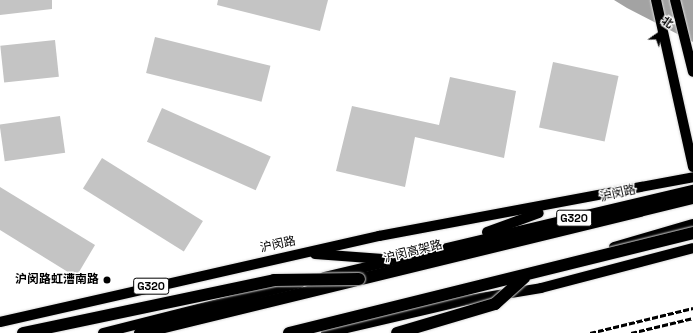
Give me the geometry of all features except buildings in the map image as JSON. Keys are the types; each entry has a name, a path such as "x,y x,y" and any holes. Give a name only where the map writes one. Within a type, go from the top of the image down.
{"highway":[{"name":"沪闵高架路","path":"140,333 693,198"},
{"path":"289,333 525,277 693,233"},
{"path":"398,333 495,304 525,277"},
{"path":"23,333 274,280 359,279"}],"main road":[{"path":"656,0 693,167"},
{"path":"675,0 684,42 693,72"},
{"name":"沪闵路","path":"0,322 304,253 693,177"},
{"name":"沪闵路","path":"103,333 392,259 693,190"},
{"name":"沪闵路","path":"454,244 564,203"},
{"path":"462,301 535,270 693,224"},
{"path":"326,333 462,301 541,288 693,248"},
{"path":"304,253 392,259"}],"shaded area":[{"path":"614,0 693,0 693,42 627,8"}],"railway":[{"path":"590,333 693,308"},
{"path":"631,333 693,318"}],"place":[{"name":"沪闵路虹漕南路","path":"107,280"}]}
